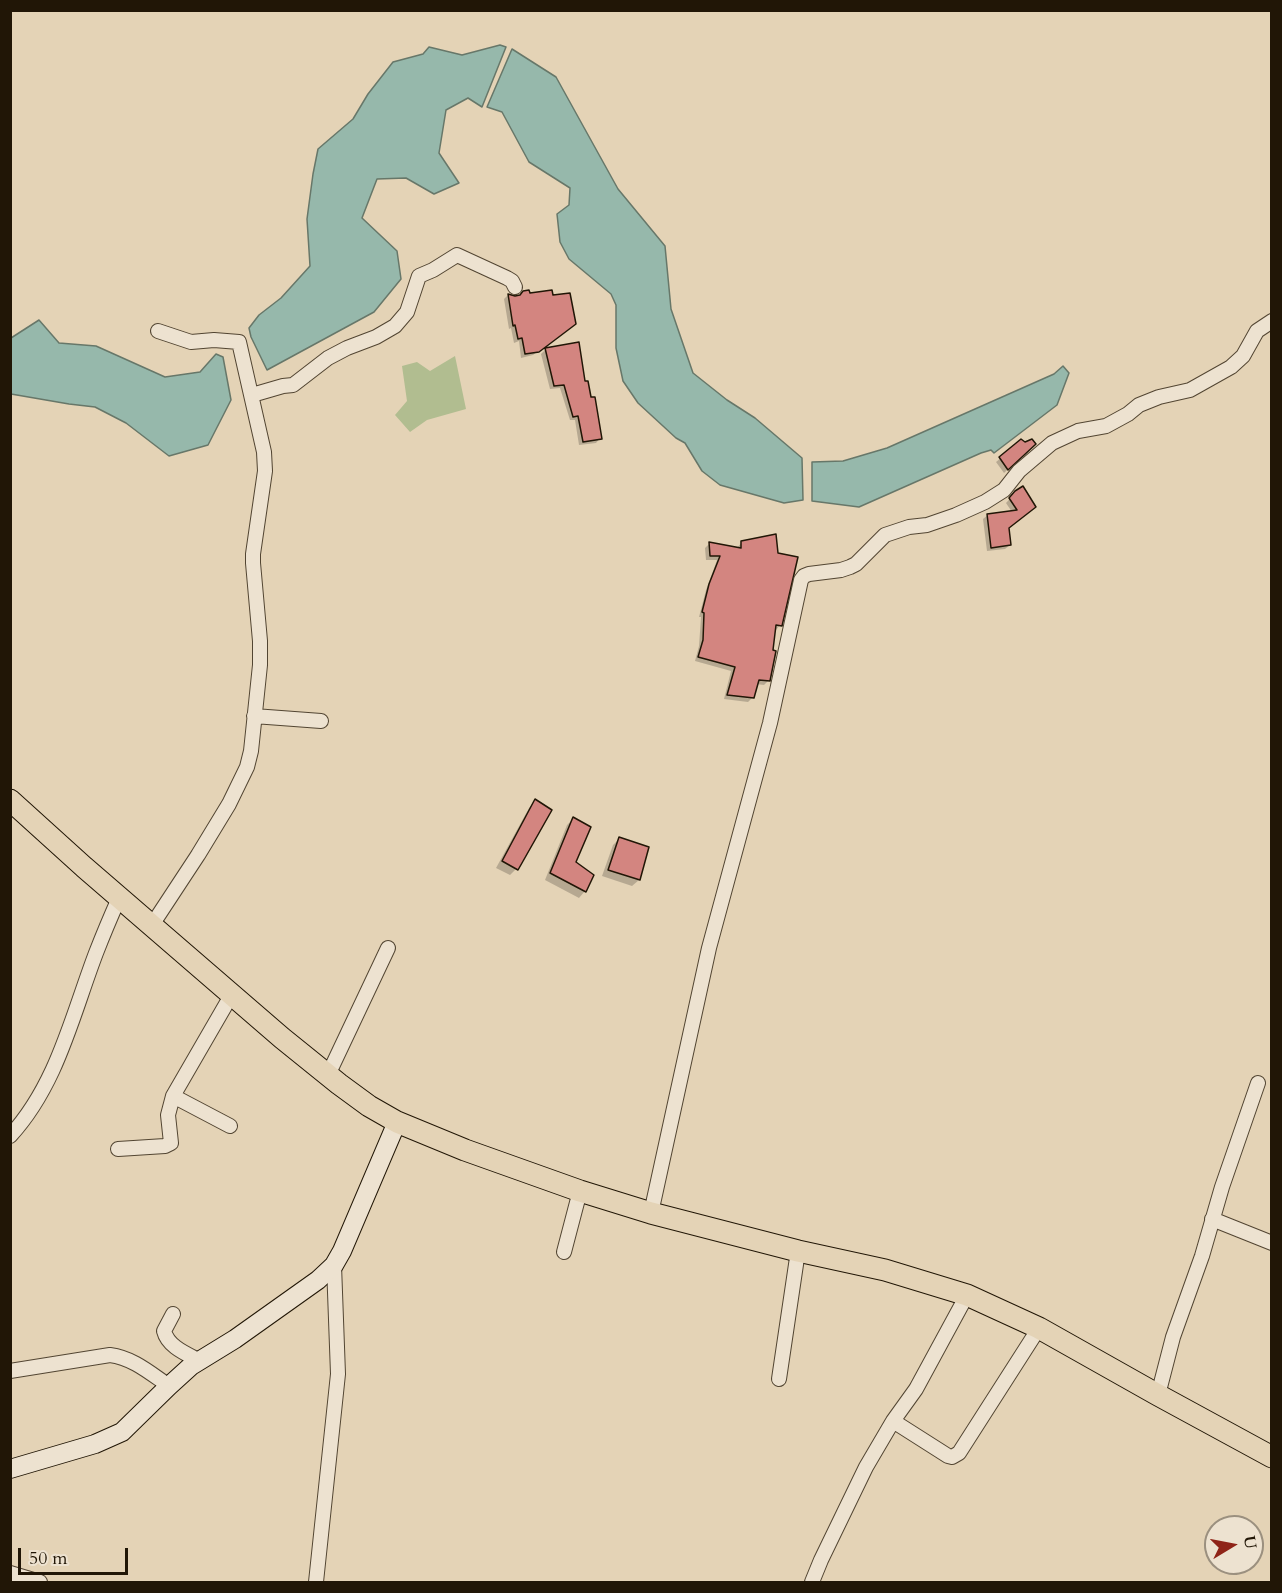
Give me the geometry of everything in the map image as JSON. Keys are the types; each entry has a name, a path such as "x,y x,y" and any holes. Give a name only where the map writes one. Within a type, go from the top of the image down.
{"main road":[{"path":"10,800 119,898 328,1076 369,1106 398,1122 465,1150 580,1191 651,1213 798,1251 885,1270 967,1295 1039,1328 1272,1456"}],"street":[{"path":"250,389 293,385 328,358 395,326 406,312 419,276 457,255 507,278 515,287"},
{"path":"651,1213 709,948 770,723 801,580 809,573 850,567 885,535 909,527 927,525 985,502 1004,490 1019,471 1052,443 1078,431 1106,426 1139,405 1159,397 1190,390 1237,363 1257,331 1272,321"},
{"path":"152,926 229,804 247,767 251,751 260,665 253,563 265,471 264,452 239,342 214,340 191,342 158,331"},
{"path":"254,716 321,721"},
{"path":"10,1136 23,1122 36,1102 58,1059 96,952 119,898"},
{"path":"328,1076 388,948"},
{"path":"118,1149 165,1146 171,1143 168,1115 173,1096 232,994"},
{"path":"1158,1395 1173,1337 1258,1083"},
{"path":"173,1096 230,1126"},
{"path":"10,1469 122,1432 191,1366 235,1339 318,1280 334,1265 342,1251 398,1122"},
{"path":"564,1252 580,1191"},
{"path":"1212,1219 1272,1243"},
{"path":"779,1379 798,1251"},
{"path":"316,1582 338,1374 334,1265"},
{"path":"812,1582 866,1467 893,1421 916,1389 967,1295"},
{"path":"173,1314 164,1331 166,1338 183,1352 200,1361"},
{"path":"893,1421 948,1456 956,1456 1039,1328"},
{"path":"10,1371 110,1355 133,1361 169,1386"},
{"path":"16,1577 40,1582"}],"green space":[{"path":"455,356 466,409 427,420 410,432 395,415 407,401 402,366 417,362 430,371"}],"shaded area":[{"path":"500,45 506,47 482,107 468,98 446,110 439,153 459,183 434,194 406,178 377,179 362,218 397,251 401,279 374,312 267,370 249,328 259,315 281,298 310,266 307,219 318,149 353,119 368,94 393,62 423,54 429,47 462,55"},
{"path":"512,49 556,77 618,189 665,246 671,309 693,373 727,400 755,418 802,458 803,500 784,503 720,485 702,471 685,443 676,438 638,403 623,381 616,348 616,305 611,294 569,259 560,242 557,214 569,205 570,188 529,162 502,112 487,107"},
{"path":"39,320 59,343 96,346 165,377 200,372 216,354 223,357 231,400 208,445 169,456 126,423 95,407 11,394 11,338"},
{"path":"1063,366 1069,373 1057,405 994,453 991,450 981,453 859,507 812,501 812,462 843,461 887,448 1054,374"}],"building":[{"path":"529,290 530,293 552,290 553,295 570,293 576,324 539,352 525,354 522,338 518,339 515,325 513,326 508,294 515,296"},
{"path":"579,342 585,381 588,381 591,397 595,397 602,439 583,442 578,416 573,417 564,385 554,386 545,348"},
{"path":"1021,439 1025,442 1032,439 1036,444 1008,470 999,457"},
{"path":"1023,486 1036,507 1009,528 1011,545 991,548 987,514 1017,510 1009,498"},
{"path":"776,534 778,553 798,557 782,626 776,625 773,650 776,651 770,681 759,680 754,698 727,695 735,667 698,657 703,640 704,613 702,612 709,584 720,556 710,556 709,542 741,548 741,541"},
{"path":"535,799 552,810 518,870 502,861"},
{"path":"573,817 591,827 576,862 594,875 586,892 550,873"},
{"path":"619,837 649,847 640,880 608,870"}]}
